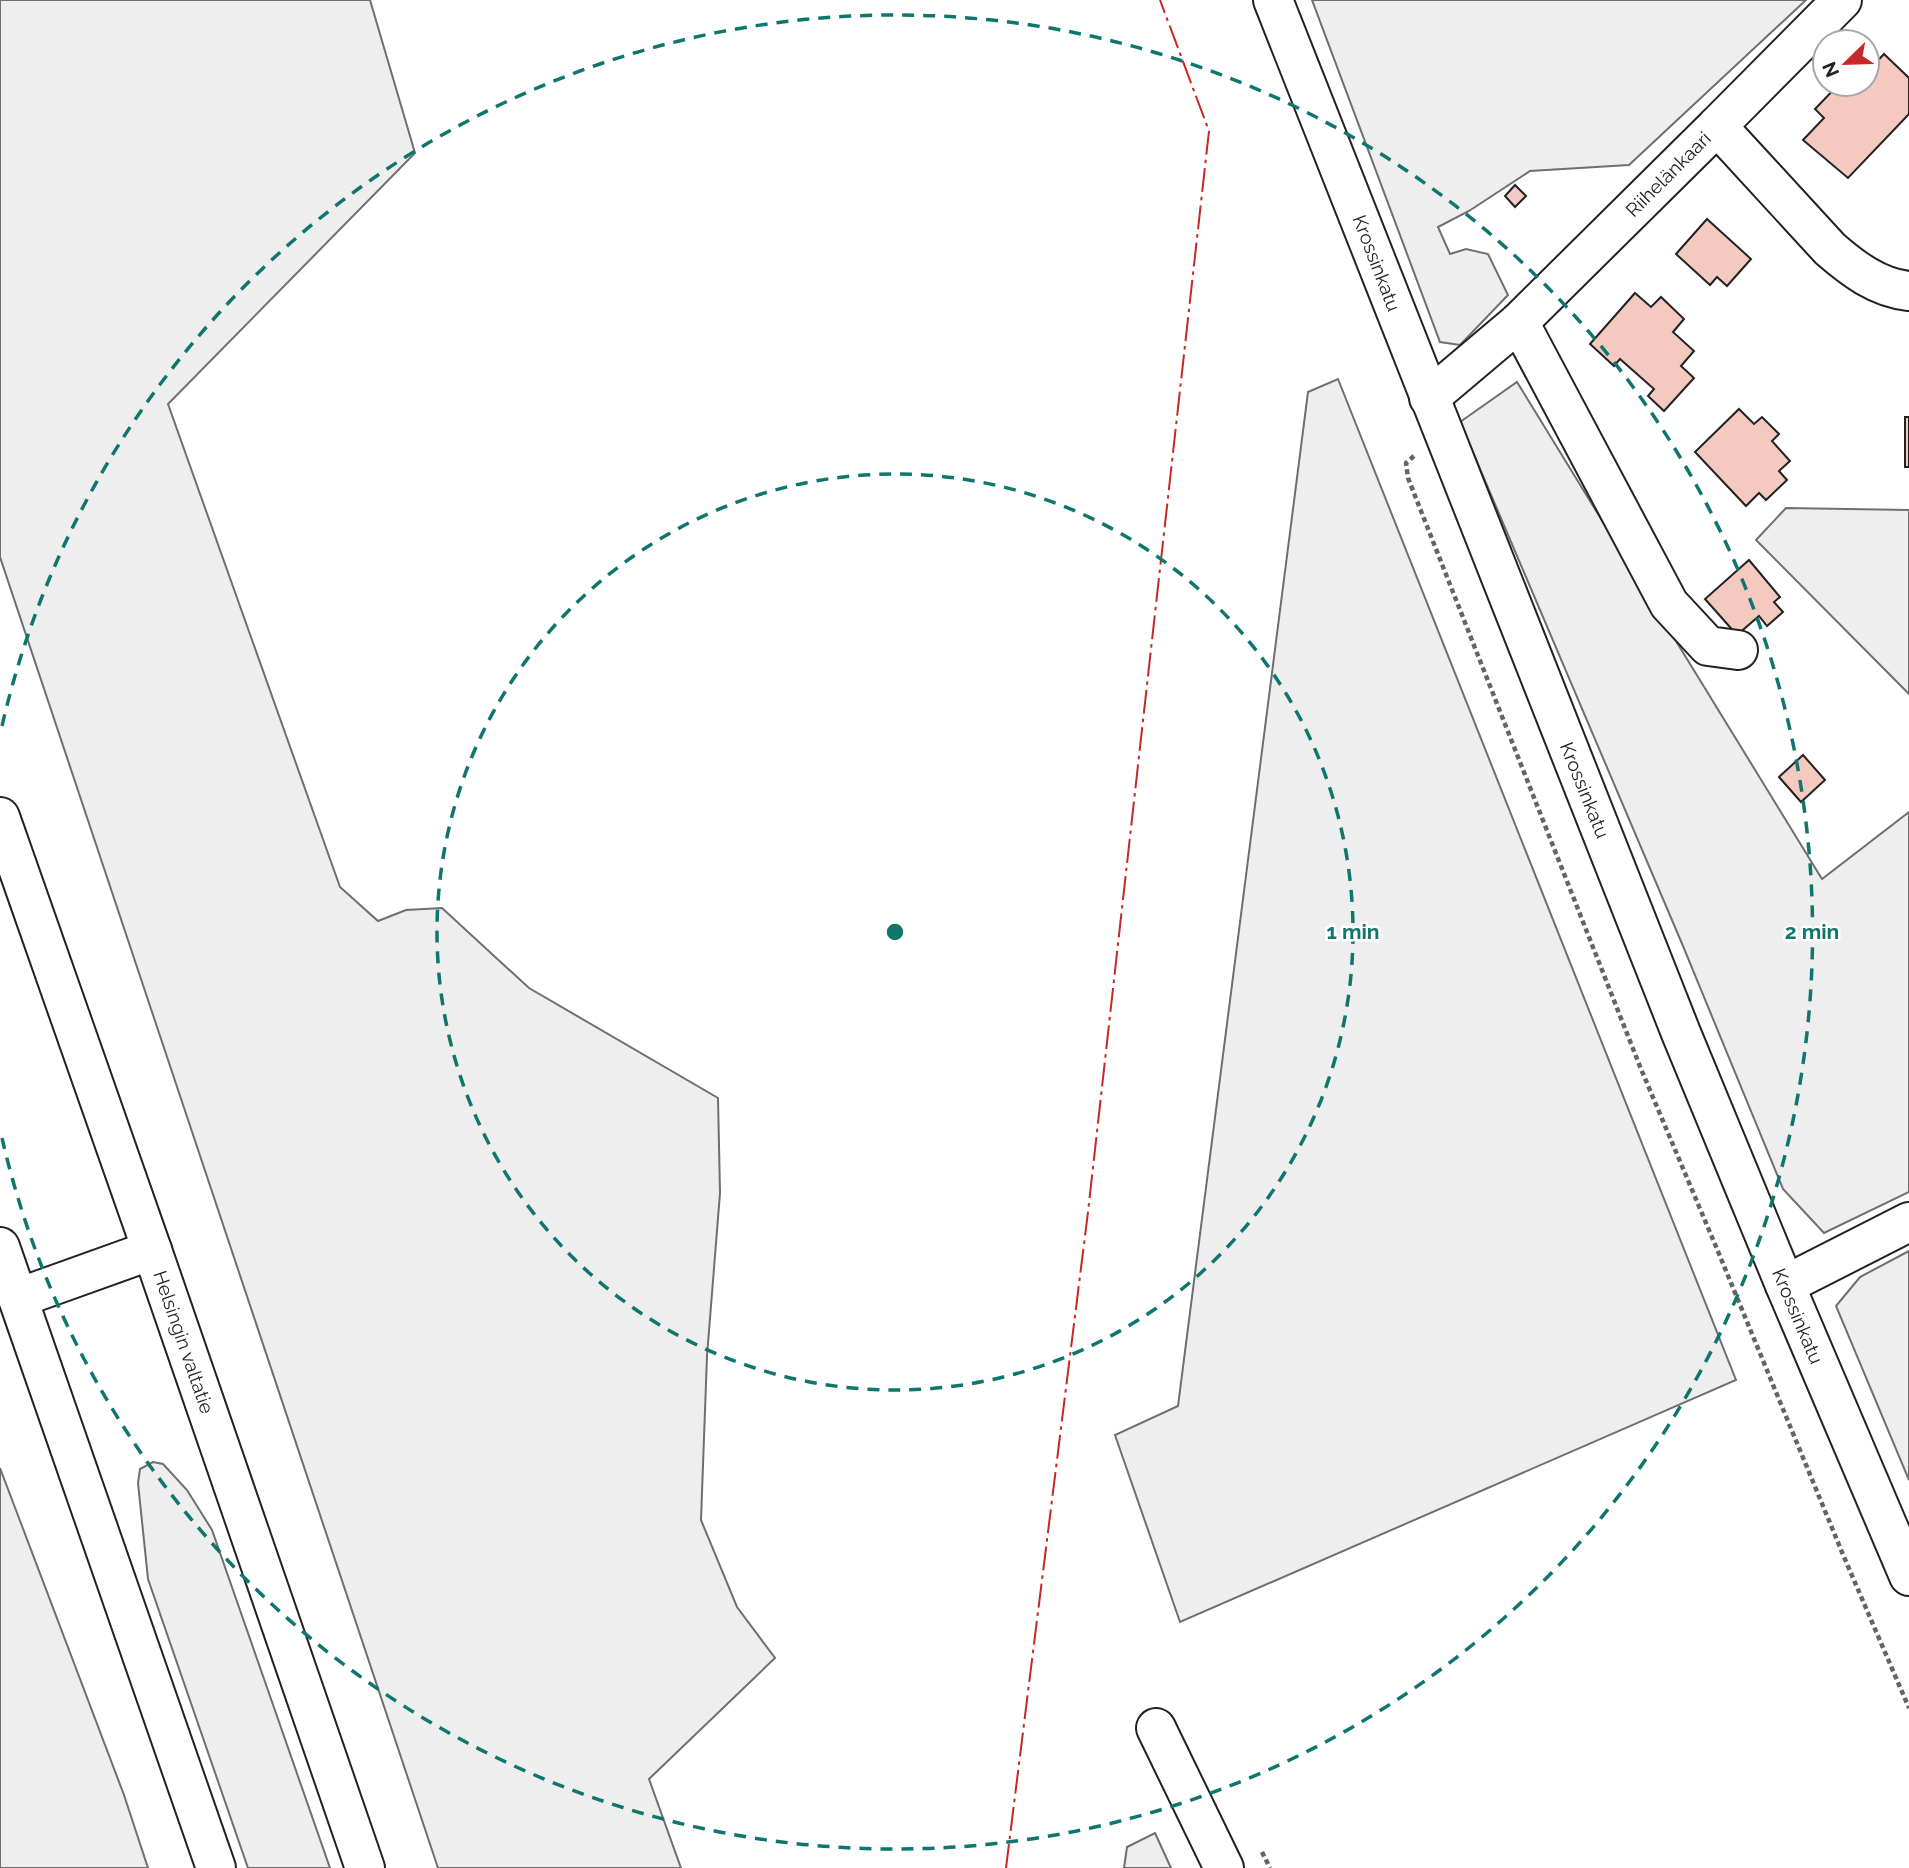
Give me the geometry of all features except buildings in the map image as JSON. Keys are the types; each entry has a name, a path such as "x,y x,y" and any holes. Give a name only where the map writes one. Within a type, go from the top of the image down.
{"main road":[{"name":"Krossinkatu","path":"1273,0 1681,1033 1909,1576"},
{"path":"1717,126 1842,0"},
{"name":"Riihelänkaari","path":"1429,398 1519,322 1717,126 1830,249 1851,268 1898,290 1909,291"},
{"path":"1519,322 1669,604 1708,646 1738,650"},
{"name":"Helsingin valtatie","path":"0,817 365,1868"},
{"path":"1785,1285 1909,1222"},
{"path":"0,1247 216,1868"},
{"path":"18,1298 152,1250"},
{"path":"1156,1728 1224,1868"}],"path":[{"path":"1447,443 1416,455 1406,463 1408,478 1641,1069 1909,1708"}],"shaded area":[{"path":"0,0 370,0 415,153 168,404 340,887 378,921 406,910 442,908 529,988 718,1098 720,1193 707,1356 701,1520 737,1607 775,1658 649,1779 681,1868 438,1868 0,557"},
{"path":"1312,0 1806,0 1629,165 1530,171 1469,211 1438,227 1450,254 1466,249 1488,254 1508,295 1460,345 1440,342"},
{"path":"1338,379 1736,1380 1180,1622 1115,1435 1178,1406 1308,392"},
{"path":"1517,382 1822,879 1909,812 1909,1192 1824,1233 1783,1189 1683,946 1460,422"},
{"path":"1786,508 1909,510 1909,694 1756,540"},
{"path":"1909,1251 1909,1480 1836,1306 1860,1277"},
{"path":"153,1462 163,1464 187,1490 212,1530 330,1868 248,1868 148,1579 138,1483 140,1469"},
{"path":"0,1468 124,1795 148,1868 0,1868"},
{"path":"1155,1833 1171,1868 1124,1868 1127,1847"}],"power":[{"path":"1006,1868 1088,1212 1209,131 1160,0"}]}
